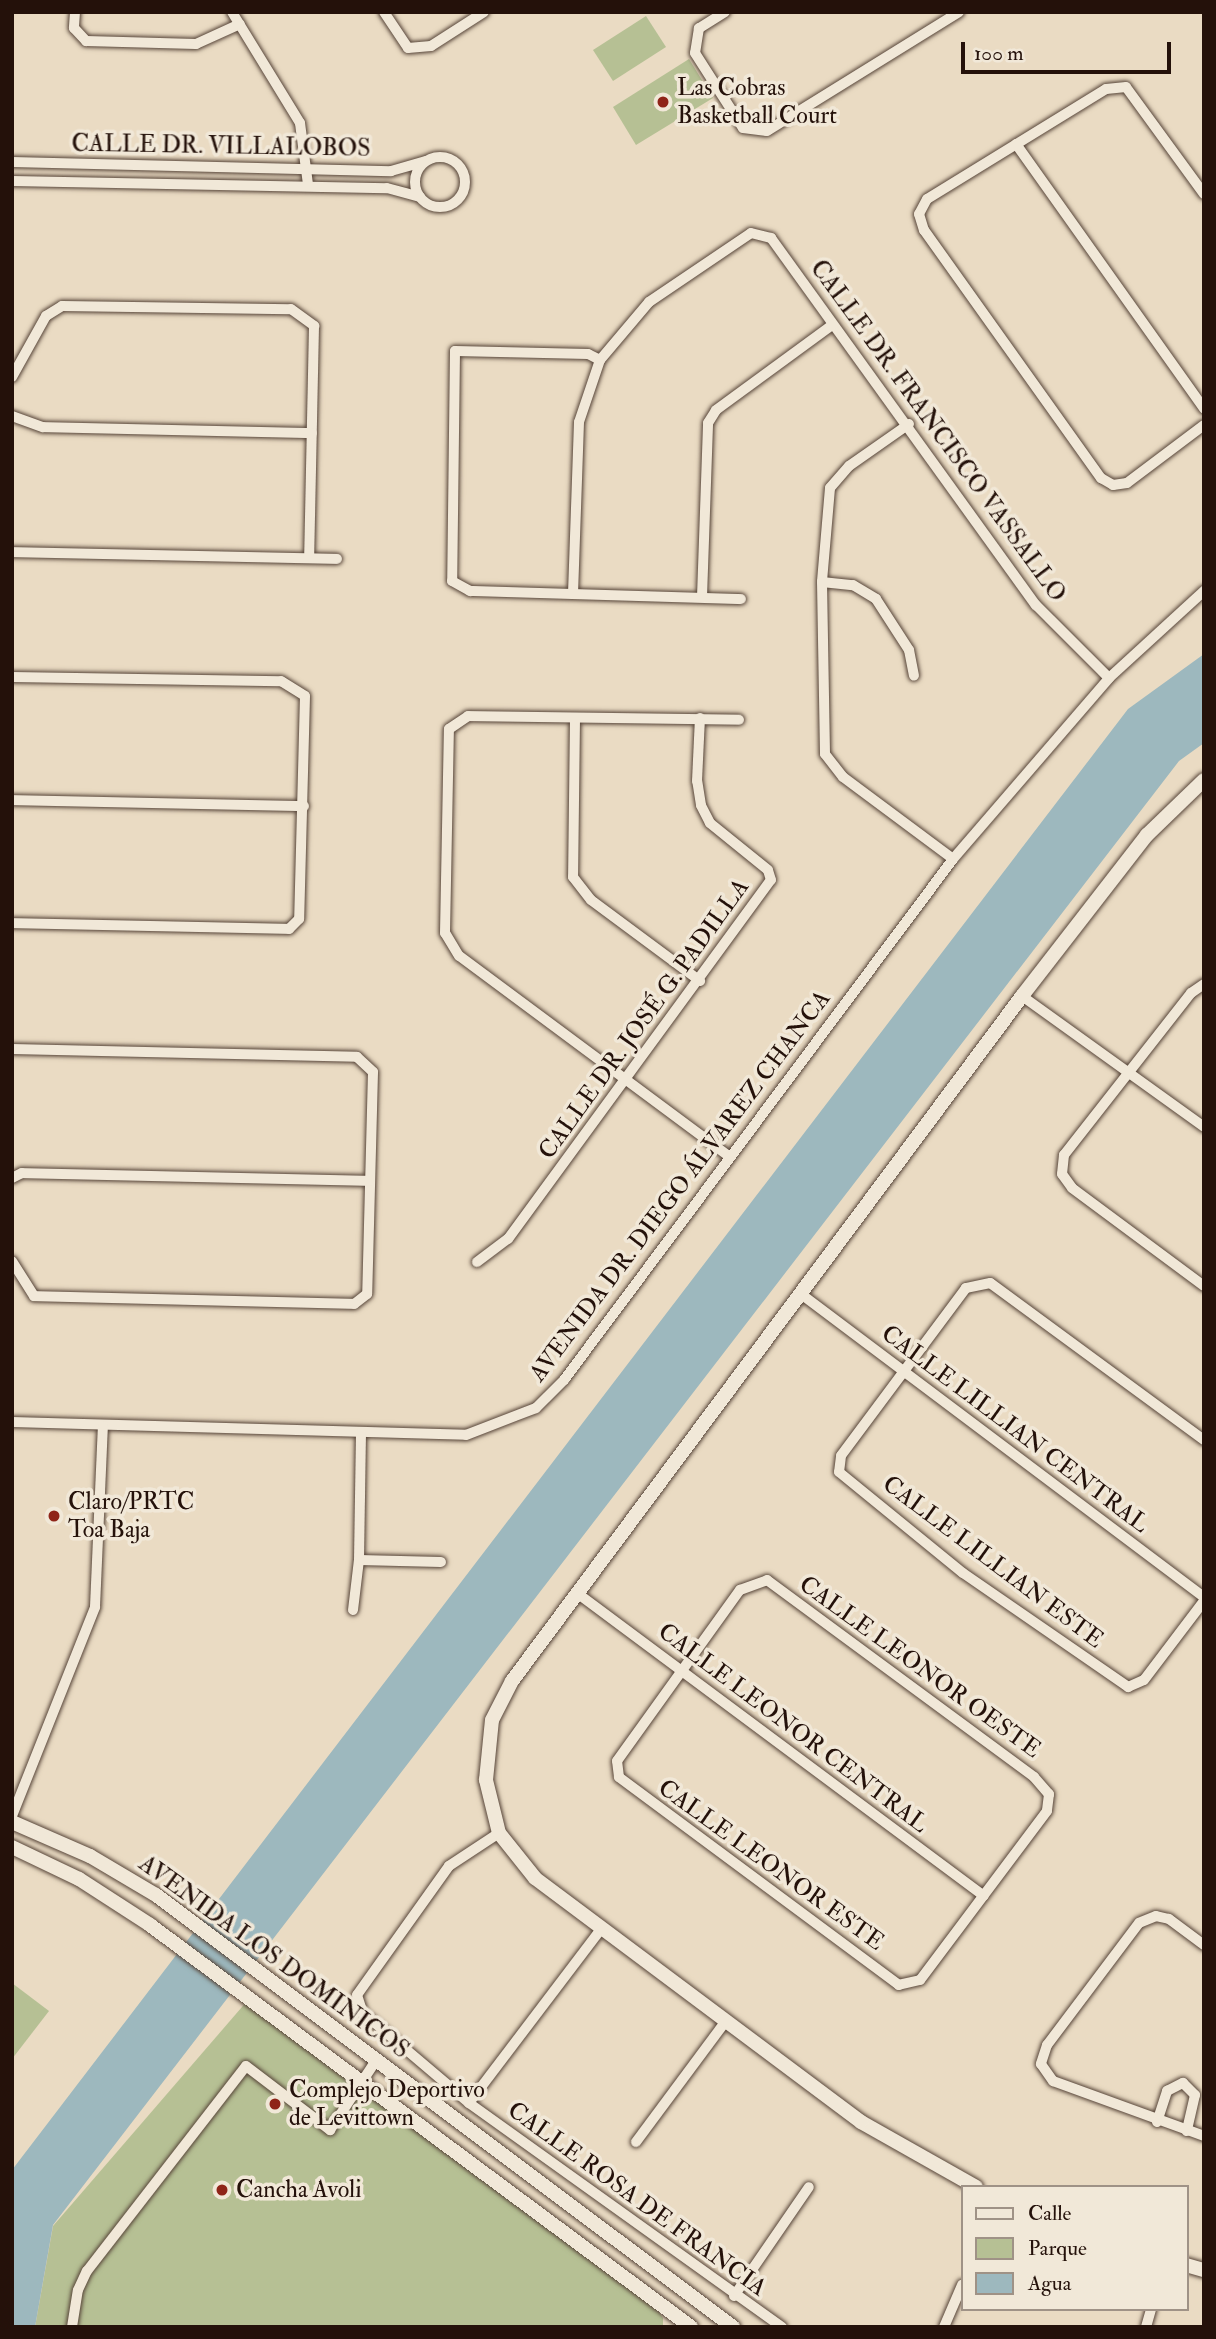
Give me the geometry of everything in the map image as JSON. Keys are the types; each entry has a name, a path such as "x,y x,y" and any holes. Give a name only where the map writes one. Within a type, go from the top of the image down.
{"street":[{"path":"75,12 74,28 86,41 197,44 240,24"},
{"path":"232,12 300,123 308,169 308,186"},
{"path":"384,12 408,48 431,46 484,12"},
{"path":"725,12 699,28 695,53 743,128 767,131 959,12"},
{"path":"1204,194 1126,87 1107,89 1016,144 927,199 919,214 924,230 1101,478 1113,485 1127,483 1204,425"},
{"path":"1016,144 1204,409"},
{"path":"442,157 457,164 464,187 449,205 433,206 420,197 416,174 426,161 442,157"},
{"name":"CALLE DR. VILLALOBOS","path":"12,162 391,171 426,161"},
{"name":"CALLE DR. VILLALOBOS","path":"12,181 387,188 420,197"},
{"name":"CALLE DR. FRANCISCO VASSALLO","path":"600,360 649,302 751,233 771,238 832,325 909,424 1036,605 1110,678"},
{"path":"12,377 46,316 62,306 291,309 314,326 309,558"},
{"path":"702,597 708,423 716,410 832,325"},
{"path":"573,594 579,422 600,360 588,354 455,351 452,581 470,591 741,599"},
{"path":"12,416 43,427 313,433"},
{"path":"909,424 849,466 830,488 822,582 825,754 843,777 953,859"},
{"path":"12,552 337,559"},
{"path":"822,582 853,586 876,599 909,650 915,676"},
{"name":"AVENIDA DR. DIEGO ÁLVAREZ CHANCA","path":"12,1422 466,1435 536,1408 564,1380 953,859 1110,678 1204,592"},
{"path":"12,677 281,681 304,696 304,806 299,919 289,929 12,923"},
{"path":"730,1157 460,956 445,933 449,729 468,716 739,720"},
{"name":"CALLE DR. JOSÉ G. PADILLA","path":"477,1262 508,1239 627,1081 771,880 768,870 710,823 701,805 697,781 700,718"},
{"path":"575,719 573,877 591,900 700,981"},
{"path":"972,2185 861,2122 535,1878 499,1833 486,1780 492,1720 512,1681 1022,996 1147,835 1204,780"},
{"path":"12,800 304,806"},
{"path":"1204,984 1191,993 1064,1155 1062,1174 1072,1188 1204,1286"},
{"path":"1022,996 1132,1070 1204,1127"},
{"path":"12,1049 357,1057 373,1072 368,1294 354,1304 34,1296 12,1261"},
{"path":"12,1178 22,1173 370,1181"},
{"path":"904,1371 966,1288 990,1283 1204,1440"},
{"name":"CALLE LILLIAN CENTRAL","path":"801,1294 1204,1599"},
{"name":"CALLE LILLIAN ESTE","path":"904,1371 841,1456 839,1472 963,1573 1128,1687 1144,1680 1204,1599"},
{"path":"12,1816 95,1607 103,1426"},
{"path":"353,1610 359,1560 361,1434"},
{"path":"359,1560 441,1562"},
{"name":"CALLE LEONOR OESTE","path":"681,1670 740,1590 767,1580 1034,1777 1049,1794 1047,1811 984,1896"},
{"name":"CALLE LEONOR CENTRAL","path":"577,1593 984,1896"},
{"name":"CALLE LEONOR ESTE","path":"681,1670 617,1761 619,1777 645,1798 899,1985 920,1980 984,1896"},
{"name":"AVENIDA LOS DOMINICOS","path":"12,1822 90,1856 156,1895 733,2327"},
{"name":"CALLE ROSA DE FRANCIA","path":"499,1833 449,1866 356,1994 363,2013 469,2104 734,2296 782,2327"},
{"name":"AVENIDA LOS DOMINICOS","path":"12,1847 79,1879 150,1925 685,2325"},
{"path":"1204,1945 1169,1919 1156,1916 1139,1923 1047,2045 1041,2064 1053,2081 1157,2122 1204,2136"},
{"path":"469,2104 602,1928"},
{"path":"636,2142 726,2021"},
{"path":"72,2327 78,2290 86,2271 246,2066 330,2130 377,2059"},
{"path":"1157,2122 1167,2091 1183,2083 1195,2095 1187,2132"},
{"path":"734,2296 809,2187"},
{"path":"944,2327 960,2290"},
{"path":"685,2325 699,2302"}],"green space":[{"path":"646,16 666,47 613,81 593,50"},
{"name":"Las Cobras Basketball Court","path":"689,59 713,98 636,145 613,107"},
{"path":"12,1983 49,2011 12,2059"},
{"name":"Complejo Deportivo de Levittown","path":"248,2000 650,2300 663,2318 663,2327 35,2327 53,2226"}],"water":[{"path":"1204,654 1204,743 1179,761 53,2225 35,2327 12,2327 12,2170 1128,709"}],"place":[{"name":"Las Cobras Basketball Court","path":"663,102"},
{"name":"Claro/PRTC Toa Baja","path":"54,1516"},
{"name":"Complejo Deportivo de Levittown","path":"275,2104"},
{"name":"Cancha Avoli","path":"222,2190"}]}
